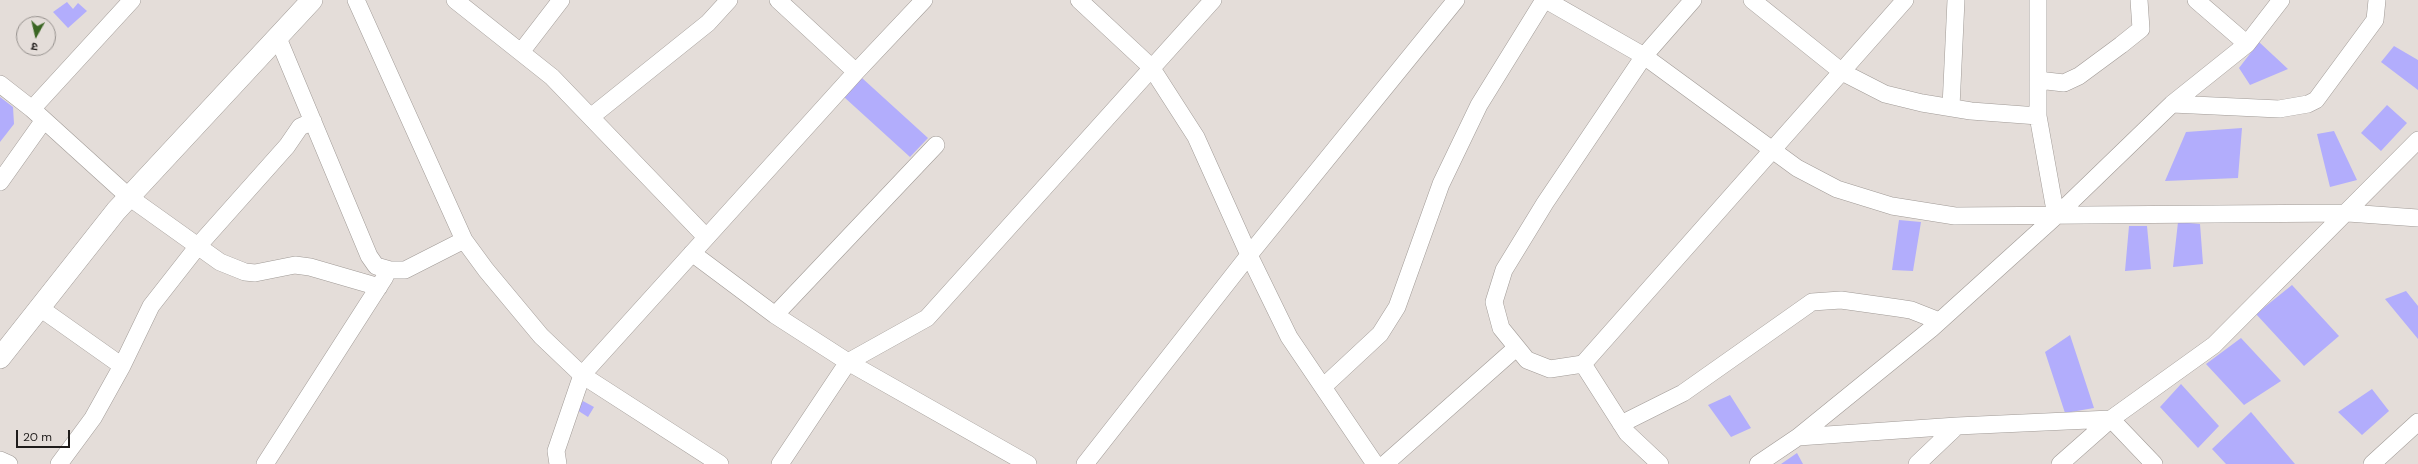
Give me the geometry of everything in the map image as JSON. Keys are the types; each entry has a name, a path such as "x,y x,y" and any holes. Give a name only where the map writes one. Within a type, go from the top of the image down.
{"street":[{"path":"0,182 38,114 132,0"},
{"path":"0,358 129,198 312,0"},
{"path":"356,0 464,240 486,270 541,336 582,375 720,464"},
{"path":"456,0 552,77 592,116 706,237"},
{"path":"521,52 561,0"},
{"path":"592,116 708,23 729,0"},
{"path":"778,0 856,72"},
{"path":"558,464 556,451 582,375 856,72 924,0"},
{"path":"1079,0 1151,67 1196,137 1249,255 1289,337 1375,464"},
{"path":"780,464 848,362 927,318 1151,67 1213,0"},
{"path":"1086,464 1249,255 1456,0"},
{"path":"1323,387 1380,334 1397,307 1444,177 1479,105 1545,0 1644,56 1797,168 1837,189 1892,206 1955,216 2348,213 2418,218"},
{"path":"1693,0 1644,56 1545,203 1504,270 1494,302 1501,328 1527,360 1550,368 1583,364 1905,0"},
{"path":"1752,0 1842,72 1885,94 1951,108 2038,116"},
{"path":"1951,108 1956,0"},
{"path":"2038,0 2038,116 2056,216"},
{"path":"2038,80 2064,83 2078,76 2121,45 2140,29 2139,0"},
{"path":"2196,0 2247,44"},
{"path":"1758,464 1798,437 1939,321 2056,216 2172,104 2247,44 2281,0"},
{"path":"2172,104 2279,109 2308,104 2316,100 2375,20 2377,0"},
{"path":"278,38 369,256 376,266 390,270 405,270 464,240"},
{"path":"0,84 38,114 129,198 220,262 245,272 267,272 295,265 379,286"},
{"path":"59,464 93,418 122,366 151,306 198,246 286,146 300,127 313,121"},
{"path":"2060,464 2111,419 2214,345 2348,213 2418,140"},
{"path":"775,315 936,145"},
{"path":"692,253 775,315 848,362 1028,464"},
{"path":"264,464 390,270"},
{"path":"1621,424 1683,393 1812,302 1841,300 1898,308 1911,310 1939,321"},
{"path":"40,308 122,366"},
{"path":"1385,464 1516,348"},
{"path":"1583,364 1627,434 1660,464"},
{"path":"1798,437 1957,426 2111,419 2154,464"},
{"path":"2372,464 2418,422"},
{"path":"1916,464 1957,426"},
{"path":"0,460 9,464"}],"building":[{"path":"67,2 73,9 78,3 87,11 68,28 53,12"},
{"path":"2259,42 2288,69 2250,85 2239,68"},
{"path":"2394,46 2418,60 2418,90 2381,62"},
{"path":"862,78 928,138 910,157 844,97"},
{"path":"0,97 13,107 14,124 0,142"},
{"path":"2387,105 2407,123 2381,151 2361,133"},
{"path":"2242,128 2238,178 2165,181 2186,132"},
{"path":"2334,131 2357,180 2330,187 2317,134"},
{"path":"1899,220 1921,222 1913,271 1892,270"},
{"path":"2178,222 2200,224 2203,264 2173,267"},
{"path":"2129,226 2147,226 2151,269 2125,271"},
{"path":"2292,285 2339,336 2304,366 2256,314"},
{"path":"2406,291 2418,306 2418,339 2385,299"},
{"path":"2070,335 2094,408 2065,413 2045,352"},
{"path":"2241,338 2281,381 2244,405 2206,364"},
{"path":"2181,384 2219,426 2198,448 2160,407"},
{"path":"2372,389 2389,411 2362,435 2338,412"},
{"path":"1730,395 1751,428 1731,437 1708,405"},
{"path":"583,401 594,407 588,417 577,410"},
{"path":"2251,412 2295,464 2226,464 2212,449"},
{"path":"1797,453 1803,464 1781,464"}]}
